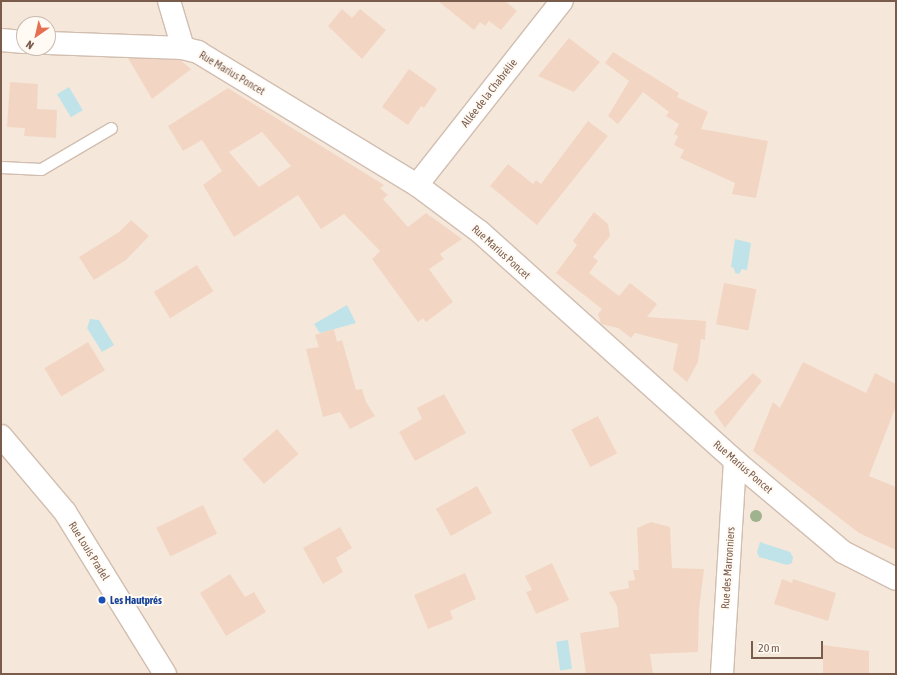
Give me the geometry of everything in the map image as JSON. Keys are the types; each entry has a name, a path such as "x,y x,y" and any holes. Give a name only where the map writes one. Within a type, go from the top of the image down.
{"street":[{"path":"169,1 183,48"},
{"name":"Allée de la Chabrélie","path":"417,185 562,1"},
{"path":"1,40 16,41"},
{"name":"Rue Marius Poncet","path":"56,43 183,48 198,52 417,185 480,232 735,461 843,552 896,579"},
{"name":"Rue Louis Pradel","path":"1,436 66,512 165,674"},
{"name":"Rue des Marronniers","path":"722,674 735,461"}],"lane":[{"path":"1,167 41,169 111,128"}],"shaded area":[{"path":"1,1 896,1 896,674 1,674"}],"water":[{"path":"69,87 83,110 71,117 57,94"},
{"path":"735,239 751,243 747,270 742,269 739,274 735,273 734,268 731,267"},
{"path":"347,305 356,323 320,333 314,324"},
{"path":"90,319 99,320 114,345 102,352 87,328"},
{"path":"760,542 790,552 793,557 792,563 787,565 759,557 757,552"},
{"path":"568,640 572,669 560,670 556,642"}],"building":[{"path":"438,1 505,1 517,11 501,30 489,21 485,26 480,22 474,30"},
{"path":"342,9 352,18 360,9 386,30 362,59 328,26"},
{"path":"569,38 600,62 574,92 538,76"},
{"path":"613,52 679,93 677,97 708,112 701,129 768,141 756,198 732,194 735,183 680,158 684,150 674,145 678,136 674,134 679,124 666,116 669,112 643,92 618,124 608,116 629,81 605,63"},
{"path":"128,58 180,60 191,69 152,99"},
{"path":"409,69 437,89 424,108 421,106 408,125 382,107"},
{"path":"10,82 38,84 37,109 57,110 56,138 24,136 25,128 7,127"},
{"path":"228,88 384,185 380,188 388,195 383,199 408,227 426,213 462,239 440,254 444,259 429,269 453,302 426,322 423,318 418,322 372,259 380,251 344,214 321,229 298,195 234,237 203,185 222,171 202,140 183,151 168,126","holes":["262,132 291,166 259,187 229,152"]},
{"path":"588,121 608,136 537,225 490,186 508,164 533,184 536,180 541,184"},
{"path":"594,212 608,224 610,236 593,257 598,261 589,273 619,296 630,283 657,304 647,317 706,321 705,340 701,339 698,362 687,382 673,370 678,344 635,333 631,338 618,328 601,324 598,314 602,309 556,273 577,245 573,241"},
{"path":"131,220 149,236 126,260 94,280 79,257 119,232"},
{"path":"197,265 213,291 170,318 154,292"},
{"path":"724,283 756,289 748,331 716,324"},
{"path":"334,329 337,342 342,340 356,390 362,389 366,402 375,416 350,429 340,412 323,417 306,349 319,347 315,335"},
{"path":"88,342 105,370 61,397 44,368"},
{"path":"803,362 866,393 875,373 896,384 896,406 869,476 896,487 896,550 859,533 753,451 773,402 780,408"},
{"path":"753,373 762,381 725,428 714,412"},
{"path":"444,394 466,433 415,461 399,432 422,419 417,408"},
{"path":"598,416 617,453 590,467 571,430"},
{"path":"277,429 299,454 264,484 242,459"},
{"path":"477,486 492,513 451,536 436,509"},
{"path":"203,505 217,534 170,557 156,528"},
{"path":"651,522 670,527 672,568 704,569 699,610 698,652 650,654 653,674 586,674 580,633 619,627 617,606 609,592 629,588 628,581 635,580 633,570 639,570 637,528"},
{"path":"340,527 352,548 336,558 343,572 323,584 303,548"},
{"path":"552,563 569,600 536,614 526,592 532,590 525,576"},
{"path":"465,573 476,599 450,611 453,619 428,629 414,595"},
{"path":"230,574 245,597 254,592 266,612 226,636 200,593"},
{"path":"782,579 792,583 793,579 836,593 828,621 774,604"},
{"path":"823,645 869,651 869,674 823,674"}],"place":[{"name":"Les Hautprés","path":"102,600"}]}
